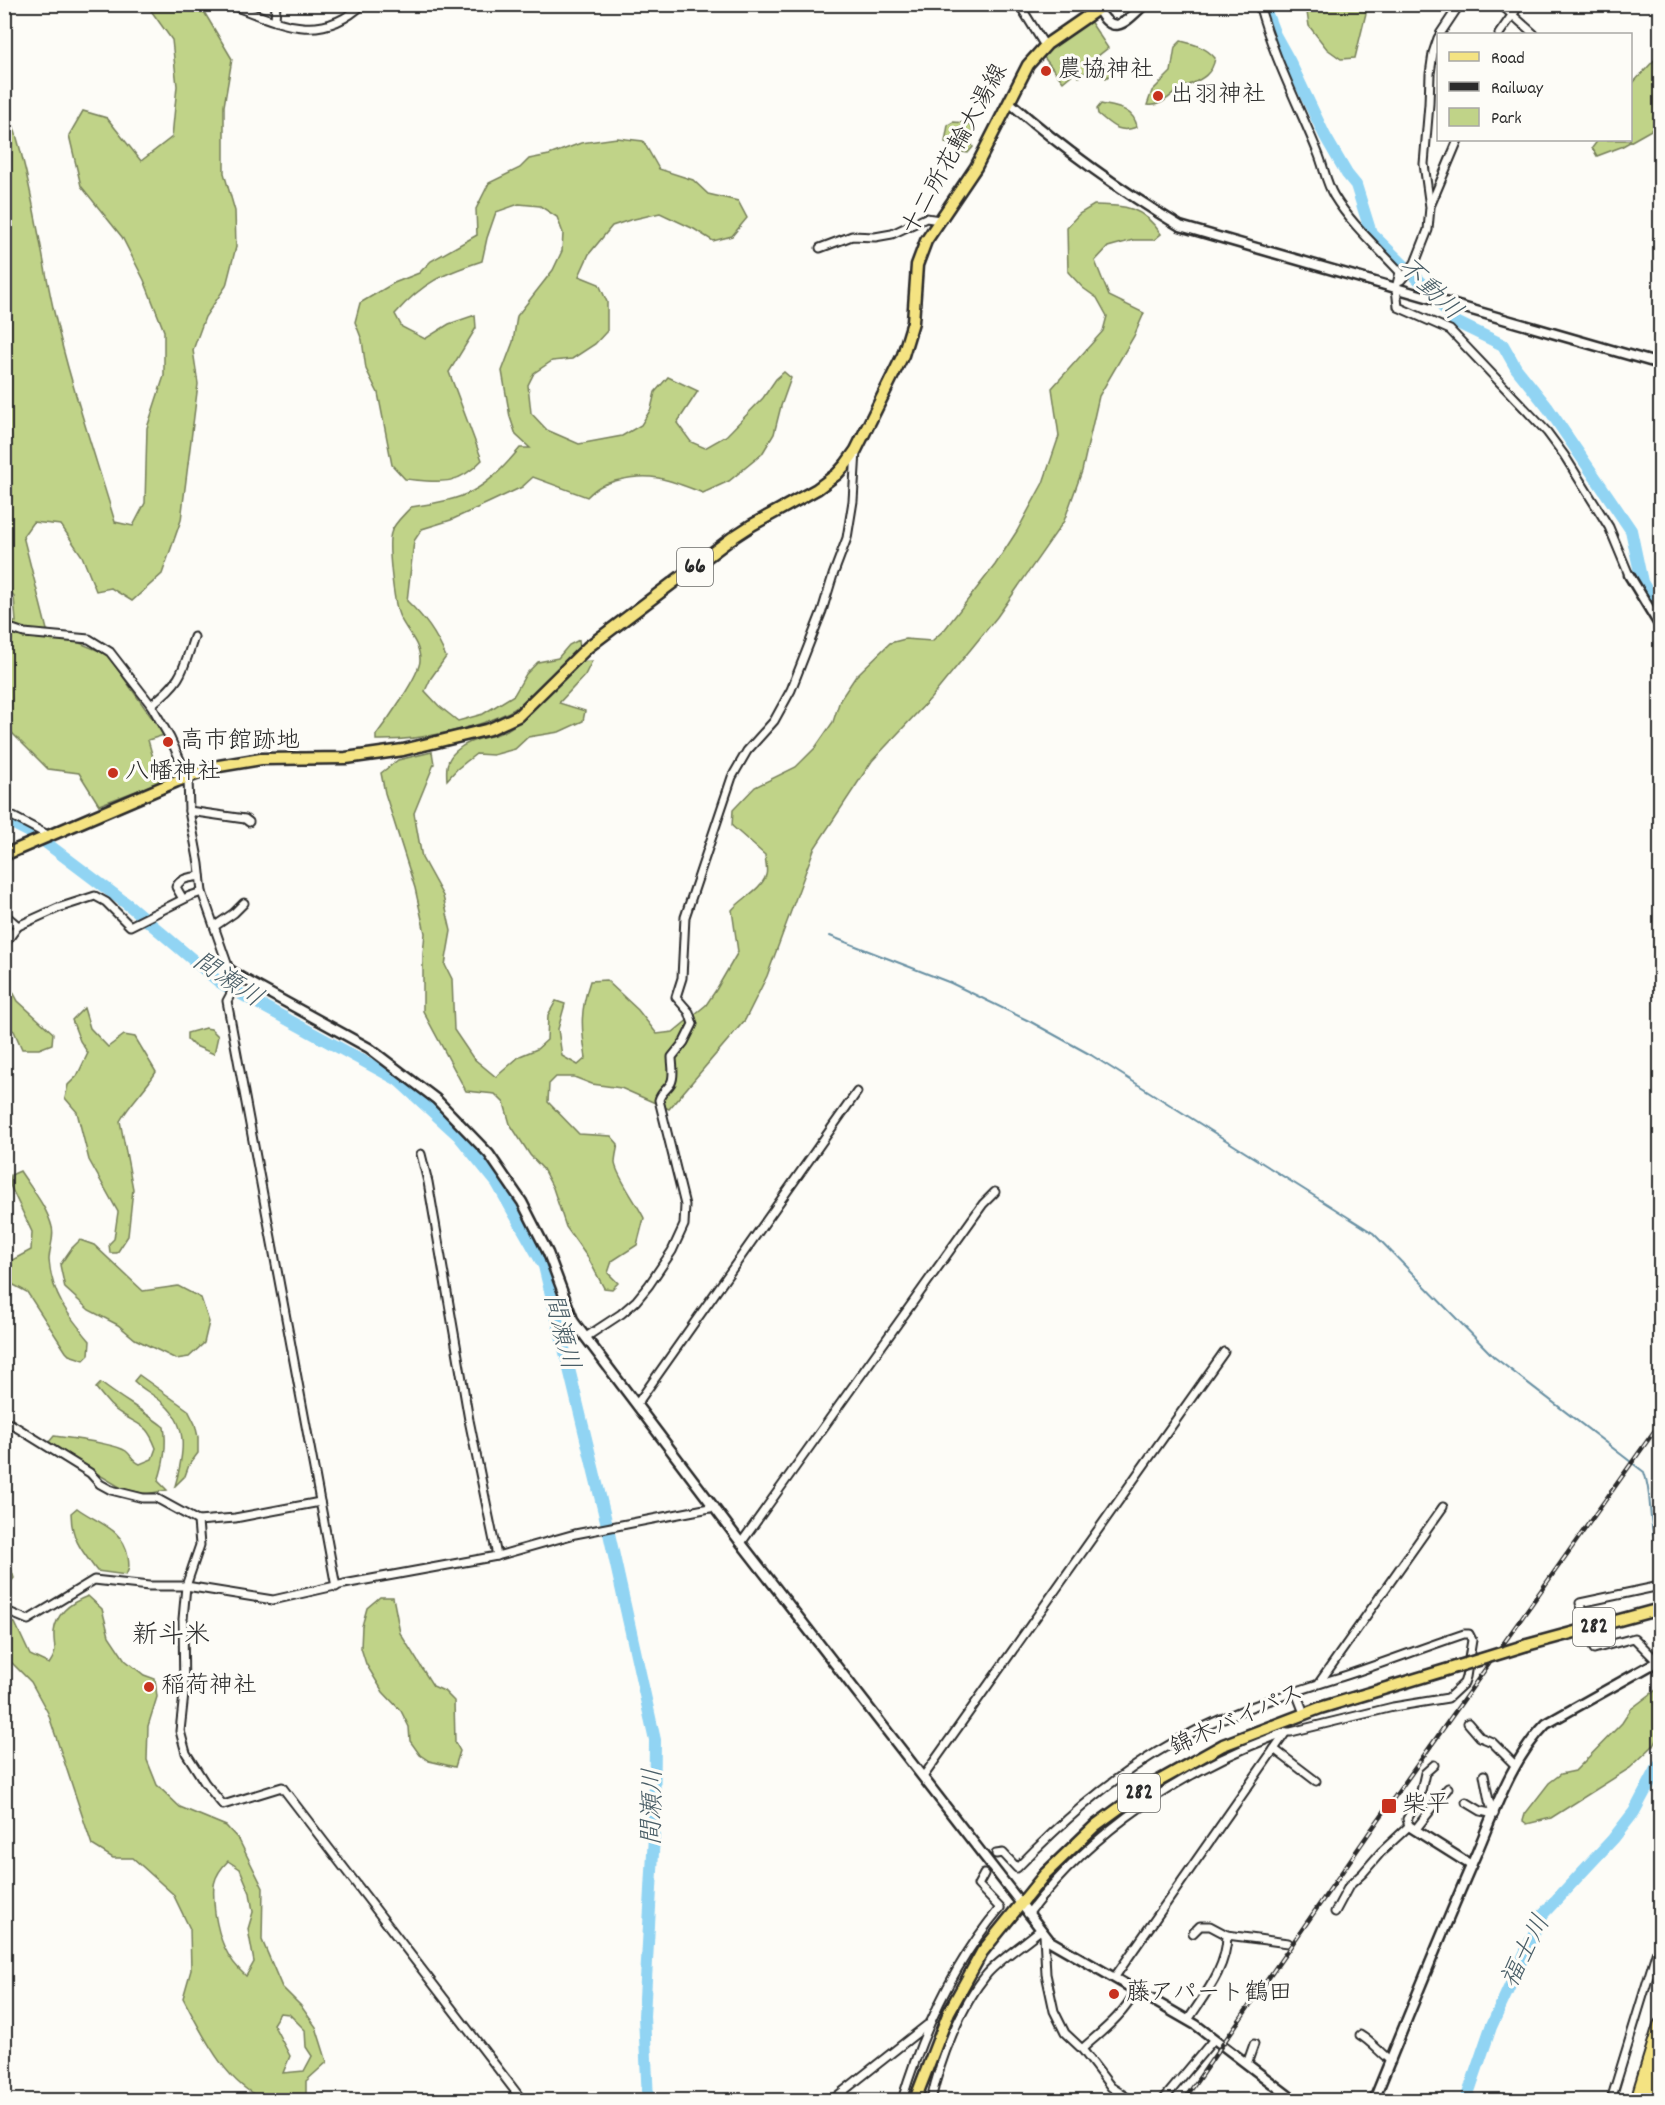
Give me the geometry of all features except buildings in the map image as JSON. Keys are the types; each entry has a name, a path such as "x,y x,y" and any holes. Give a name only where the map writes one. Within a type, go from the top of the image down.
{"highway":[{"path":"1637,2100 1660,2025"},
{"path":"1648,2100 1660,2061"}],"main road":[{"name":"十二所花輪大湯線","path":"4,855 46,835 219,766 261,759 346,758 403,750 504,724 518,717 588,647 732,538 817,489 837,474 856,450 903,355 913,322 917,265 926,241 971,174 1028,65 1046,46 1101,7"},
{"name":"錦木バイパス","path":"915,2100 940,2034 961,1988 982,1952 1045,1874 1070,1848 1121,1805 1173,1772 1223,1745 1286,1726 1304,1713 1527,1645 1660,1609"}],"street":[{"path":"229,4 303,29 324,27 342,20 363,4"},
{"path":"275,21 276,4"},
{"path":"1019,4 1046,46"},
{"path":"1101,7 1108,23 1121,25 1145,4"},
{"path":"1258,4 1334,197 1400,272 1396,288 1398,308 1450,330 1547,432 1609,527 1629,575 1660,626"},
{"path":"1441,33 1461,4"},
{"path":"1500,4 1533,33"},
{"path":"1500,33 1520,4"},
{"path":"1396,288 1404,274 1415,264 1428,230 1430,207 1424,164 1430,74 1437,42"},
{"path":"1009,102 1034,124 1128,195 1180,226 1660,364"},
{"path":"1430,207 1458,141"},
{"path":"820,248 852,236 875,237 892,234 926,218 940,220"},
{"path":"586,1337 621,1314 650,1285 677,1244 684,1225 686,1205 659,1100 673,1077 672,1057 693,1024 689,1012 676,998 682,978 685,917 732,777 747,751 774,721 792,690 822,611 847,538 853,501 856,450"},
{"path":"4,626 24,633 89,639 110,652 151,705 170,738 188,777 189,811 202,892 229,969 239,980 369,1048 436,1099 489,1154 522,1202 548,1253 574,1322 741,1543 1042,1932 1050,1941 1188,2020 1294,2100"},
{"path":"151,705 170,690 179,678 194,637"},
{"path":"189,811 245,819 249,822"},
{"path":"4,812 46,835"},
{"path":"183,899 176,886 178,883 183,879 200,876"},
{"path":"4,945 18,926 58,908 95,896 106,902 130,926 202,892"},
{"path":"215,926 244,903"},
{"path":"4,914 18,926"},
{"path":"239,980 227,1001 336,1587"},
{"path":"637,1404 857,1092"},
{"path":"421,1154 428,1182 469,1420 497,1556"},
{"path":"741,1543 982,1204 995,1192"},
{"path":"923,1777 1224,1352"},
{"path":"4,1423 11,1424 90,1473 111,1490 142,1498 156,1498 198,1521 235,1518 320,1502"},
{"path":"4,1610 28,1620 94,1580 149,1586 186,1586 273,1600 497,1556 585,1532 715,1507"},
{"path":"1320,1683 1443,1507"},
{"path":"198,1521 200,1545 186,1586 183,1619 184,1694 180,1731 186,1753 205,1784 223,1805 282,1787 522,2100"},
{"path":"1582,1608 1580,1603 1660,1586"},
{"path":"996,1854 1003,1853 1017,1868 1079,1808 1132,1767 1175,1741 1210,1724 1295,1690 1464,1634 1469,1634 1473,1640 1464,1683 1448,1698 1393,1707 1291,1732 1286,1726"},
{"path":"1374,2100 1515,1765 1546,1724 1659,1661 1634,1638 1594,1649 1593,1645"},
{"path":"1295,1690 1304,1713"},
{"path":"1468,1723 1480,1737 1492,1742 1515,1765"},
{"path":"1114,1978 1274,1749 1286,1726"},
{"path":"1028,1914 1079,1858 1103,1836 1153,1798 1217,1761 1286,1726"},
{"path":"1274,1749 1316,1781"},
{"path":"1434,1765 1425,1773 1419,1800 1407,1819 1407,1824 1471,1865"},
{"path":"1484,1775 1494,1814"},
{"path":"1335,1912 1349,1886 1363,1874 1381,1852 1412,1828 1448,1788"},
{"path":"1466,1802 1481,1811 1494,1814"},
{"path":"902,2100 929,2023 956,1973 1000,1908 978,1885 984,1874"},
{"path":"1194,1934 1200,1926 1210,1926 1227,1935 1288,1943"},
{"path":"1042,1932 1046,1974 1054,2012 1065,2033 1082,2049 1111,2087 1131,2100"},
{"path":"931,2100 948,2047 978,1986 988,1972 1042,1932"},
{"path":"1188,2020 1221,1966 1227,1951 1227,1935"},
{"path":"1611,2100 1660,1940"},
{"path":"1082,2049 1118,2016 1136,1990"},
{"path":"832,2100 929,2023"},
{"path":"1360,2035 1391,2061"},
{"path":"1163,2100 1214,2039"},
{"path":"1247,2064 1254,2044"}],"green space":[{"path":"147,5 200,5 232,59 224,106 224,173 235,211 236,247 226,286 205,317 193,350 198,384 181,520 162,574 132,601 111,588 96,591 82,556 61,525 33,522 23,536 47,630 107,654 164,735 148,740 160,782 99,805 79,773 48,769 5,726 5,622 16,622 14,597 4,577 4,98 21,150 67,365 115,522 133,526 145,503 147,428 164,376 164,331 144,280 122,237 81,186 69,135 83,111 107,118 141,161 172,137 177,86 172,40"},
{"path":"1306,5 1368,5 1355,58 1341,59 1327,49 1309,26"},
{"path":"1090,21 1108,48 1098,56 1111,74 1106,78 1094,65 1079,77 1075,72 1063,82 1043,56 1062,39"},
{"path":"1181,41 1200,47 1212,55 1215,58 1211,70 1162,102 1147,105 1152,91 1171,72 1175,47"},
{"path":"1660,54 1660,125 1632,141 1632,84"},
{"path":"1101,104 1128,112 1137,127 1120,129 1111,125 1098,114 1097,109"},
{"path":"953,122 968,123 973,128 970,140 973,147 968,153 945,142 948,125"},
{"path":"617,138 643,141 659,169 693,180 708,194 738,201 747,218 732,236 713,241 660,213 612,226 589,254 579,276 599,284 607,302 607,331 595,344 572,359 552,361 534,373 528,385 531,413 547,430 579,444 622,436 641,425 651,409 655,392 668,377 698,391 677,423 691,442 705,448 726,436 763,398 776,379 784,372 791,378 774,434 762,454 729,481 703,493 660,478 640,477 606,484 587,497 533,477 522,487 488,503 451,520 422,529 414,541 407,601 430,626 446,657 425,691 458,721 483,714 514,695 526,674 538,662 558,658 569,645 579,640 580,648 538,691 509,712 473,726 452,731 412,738 376,740 376,735 409,687 420,660 418,647 397,609 390,561 392,530 411,507 446,501 473,491 495,475 520,448 530,448 516,435 510,417 502,371 513,342 517,316 553,270 562,251 563,233 557,217 540,206 519,204 496,212 482,261 434,280 415,294 395,314 402,327 425,339 449,324 475,315 476,328 449,372 482,460 473,469 456,479 438,481 405,479 392,465 378,393 366,369 362,340 355,322 360,303 394,283 419,273 431,261 477,235 476,209 489,183 520,168 529,159 549,155 581,143"},
{"path":"1597,141 1632,141 1597,156 1592,148"},
{"path":"1094,205 1132,209 1147,218 1161,234 1154,240 1133,240 1108,247 1095,261 1109,296 1144,313 1134,336 1099,396 1082,471 1064,521 997,617 931,698 872,761 814,849 767,976 745,1020 669,1109 621,1088 592,1084 574,1077 556,1077 549,1084 548,1102 579,1134 611,1136 618,1144 616,1168 644,1218 637,1245 612,1261 608,1273 618,1283 612,1289 604,1288 588,1258 566,1227 553,1188 543,1169 530,1155 510,1124 504,1103 495,1094 466,1091 423,1011 425,933 415,888 385,793 381,773 398,760 432,752 434,764 414,813 422,858 443,896 451,931 445,965 452,979 454,1030 473,1058 496,1077 520,1056 537,1049 547,1040 548,1015 556,1001 565,1004 558,1029 562,1056 578,1065 586,1058 582,1019 590,981 606,980 638,1010 657,1034 673,1032 706,1005 716,990 738,952 732,910 760,885 766,875 765,855 732,826 733,810 755,787 796,767 815,748 833,722 840,700 856,676 890,643 905,639 932,641 945,629 995,565 1017,531 1043,483 1059,436 1052,388 1103,331 1107,316 1097,298 1083,288 1068,272 1067,227 1079,214"},
{"path":"592,661 585,675 559,703 585,711 583,721 559,732 528,737 515,749 493,755 476,754 447,780 447,764 462,746 501,733 515,725 577,662"},
{"path":"5,986 12,990 18,1001 53,1033 52,1044 39,1049 22,1049 14,1031 5,1025"},
{"path":"84,1008 90,1028 108,1047 124,1035 135,1037 156,1072 120,1121 133,1189 128,1236 117,1253 110,1253 109,1244 114,1239 118,1212 89,1160 77,1112 65,1098 68,1085 77,1076 88,1053 80,1041 72,1020"},
{"path":"205,1028 211,1029 218,1036 214,1054 193,1045 187,1039 187,1033"},
{"path":"20,1171 50,1220 53,1231 49,1260 51,1273 62,1304 90,1341 89,1355 84,1360 66,1352 27,1292 5,1282 5,1264 31,1250 32,1232 10,1185 11,1175"},
{"path":"80,1240 94,1245 143,1291 178,1286 201,1298 209,1322 204,1343 189,1357 176,1359 135,1339 118,1325 89,1310 65,1288 60,1265"},
{"path":"139,1375 188,1410 195,1424 198,1453 189,1465 185,1476 175,1486 182,1453 178,1422 164,1404 134,1381"},
{"path":"101,1383 164,1427 164,1454 158,1481 167,1490 147,1494 123,1489 51,1446 49,1442 54,1436 120,1448 140,1464 152,1459 156,1448 150,1435 144,1427 119,1413 108,1403 96,1388"},
{"path":"77,1508 108,1527 121,1539 128,1556 129,1568 126,1575 97,1571 75,1538 71,1513"},
{"path":"4,1524 14,1578 8,1585 5,1584"},
{"path":"88,1596 102,1609 109,1636 125,1660 144,1675 155,1679 157,1697 148,1726 147,1760 157,1785 180,1807 226,1826 239,1840 263,1888 262,1940 282,1987 301,2006 316,2027 327,2062 306,2081 306,2096 301,2100 268,2101 250,2092 226,2070 216,2056 183,1998 191,1970 190,1929 173,1894 133,1858 113,1858 92,1845 48,1713 31,1682 5,1656 5,1621 15,1623 30,1655 49,1664 55,1652 54,1632 58,1619 66,1609","holes":["228,1861 240,1869 250,1893 253,1912 248,1929 254,1962 246,1976 224,1948 215,1913 213,1891 215,1879","280,2013 289,2014 305,2030 306,2047 312,2056 304,2071 283,2073 290,2056 273,2024"]},
{"path":"380,1597 393,1597 400,1633 433,1686 444,1691 454,1701 455,1742 460,1751 455,1767 429,1761 420,1755 410,1741 409,1727 401,1711 383,1692 366,1664 361,1648 362,1626 367,1608"},
{"path":"1660,1687 1660,1734 1655,1744 1630,1768 1551,1818 1527,1824 1523,1821 1525,1814 1549,1783 1561,1774 1575,1771 1622,1723 1631,1709"}],"waterway":[{"name":"不動川","path":"1263,4 1275,35 1325,136 1356,185 1371,233 1421,282 1456,322 1503,345 1516,368 1548,408 1631,530 1642,582 1660,612"},
{"name":"間瀬川","path":"4,819 37,836 131,907 219,982 398,1080 458,1135 497,1183 544,1266 608,1529 655,1740 654,1835 644,2016 648,2100"},
{"path":"830,936 951,983 1031,1022 1091,1055 1373,1233 1494,1357 1644,1472 1649,1492 1651,1522 1660,1554"},
{"name":"福士川","path":"1466,2100 1491,2027 1543,1914 1613,1839 1634,1812 1660,1763"}],"tunnel":[{"path":"1582,1608 1593,1645"},
{"path":"984,1874 996,1854"}],"railway":[{"path":"1184,2100 1369,1833 1660,1423"}],"place":[{"name":"農協神社","path":"1046,71"},
{"name":"出羽神社","path":"1158,96"},
{"name":"高市館跡地","path":"168,742"},
{"name":"八幡神社","path":"113,773"},
{"name":"稲荷神社","path":"149,1687"},
{"name":"柴平","path":"1389,1806"},
{"name":"藤アパート鶴田","path":"1114,1994"}],"district":[{"name":"新斗米","path":"171,1636"}]}
